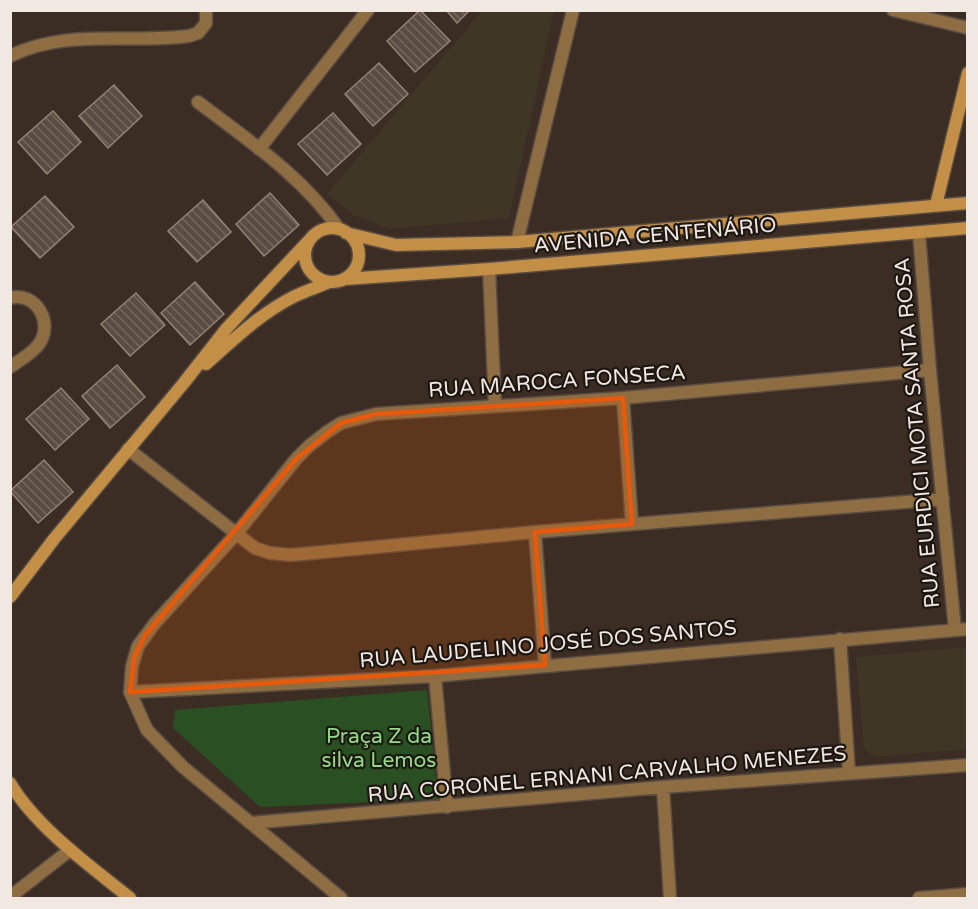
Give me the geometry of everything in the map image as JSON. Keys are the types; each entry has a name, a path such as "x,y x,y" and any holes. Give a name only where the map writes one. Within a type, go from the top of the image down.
{"street":[{"path":"259,149 368,10"},
{"path":"517,242 573,10"},
{"path":"893,10 968,28"},
{"path":"10,56 39,45 71,39 186,37 198,33 206,17"},
{"path":"936,205 968,73"},
{"path":"198,102 309,191 342,231 353,239 359,256 357,265 345,279"},
{"name":"AVENIDA CENTENÁRIO","path":"314,235 330,228 396,245 517,242 968,203"},
{"name":"AVENIDA CENTENÁRIO","path":"183,384 262,316 295,296 329,282 968,228"},
{"name":"RUA EURDICI MOTA SANTA ROSA","path":"919,233 943,499 961,630"},
{"path":"314,235 305,250 305,259 313,275 329,282"},
{"path":"10,597 54,538 227,328 314,235"},
{"path":"489,269 495,405"},
{"path":"10,298 23,296 35,303 43,318 44,326 40,343 10,367"},
{"name":"RUA MAROCA FONSECA","path":"130,692 134,657 145,635 236,534 296,459 341,423 376,414 623,398 930,370"},
{"path":"623,398 632,524"},
{"path":"128,449 255,548 270,553 291,555 535,532 943,499"},
{"path":"535,532 545,665"},
{"name":"RUA LAUDELINO JOSÉ DOS SANTOS","path":"130,692 435,675 961,630"},
{"path":"840,639 849,773"},
{"path":"435,675 447,807"},
{"path":"130,692 147,730 183,767 341,898"},
{"name":"RUA CORONEL ERNANI CARVALHO MENEZES","path":"250,824 663,788 968,765"},
{"path":"10,783 30,809 70,850 130,898"},
{"path":"663,788 670,898"},
{"path":"10,897 70,850"},
{"path":"919,898 968,894"}],"highlighted area":[{"path":"623,398 632,524 535,532 545,665 130,692 134,657 145,635 296,459 341,423 376,414"}],"shaded area":[{"path":"482,11 554,11 509,218 390,229 353,215 327,194"},
{"path":"967,647 967,749 875,757 864,749 856,657"}],"green space":[{"name":"Praça Z da silva Lemos","path":"427,690 438,799 260,807 173,728 175,710"}],"building":[{"path":"420,10 450,41 415,72 387,41"},
{"path":"446,10 470,10 457,23"},
{"path":"379,63 408,94 373,126 345,94"},
{"path":"114,85 142,116 108,148 79,116"},
{"path":"53,111 81,142 47,174 18,142"},
{"path":"333,113 361,144 327,175 298,144"},
{"path":"270,193 299,225 264,256 236,224"},
{"path":"45,196 74,227 40,258 11,227"},
{"path":"203,200 231,232 197,262 168,231"},
{"path":"195,282 224,314 190,345 161,313"},
{"path":"136,293 165,325 130,356 101,324"},
{"path":"117,365 145,397 110,428 82,396"},
{"path":"61,388 89,419 55,450 26,419"},
{"path":"44,460 73,492 38,523 10,491"}]}
